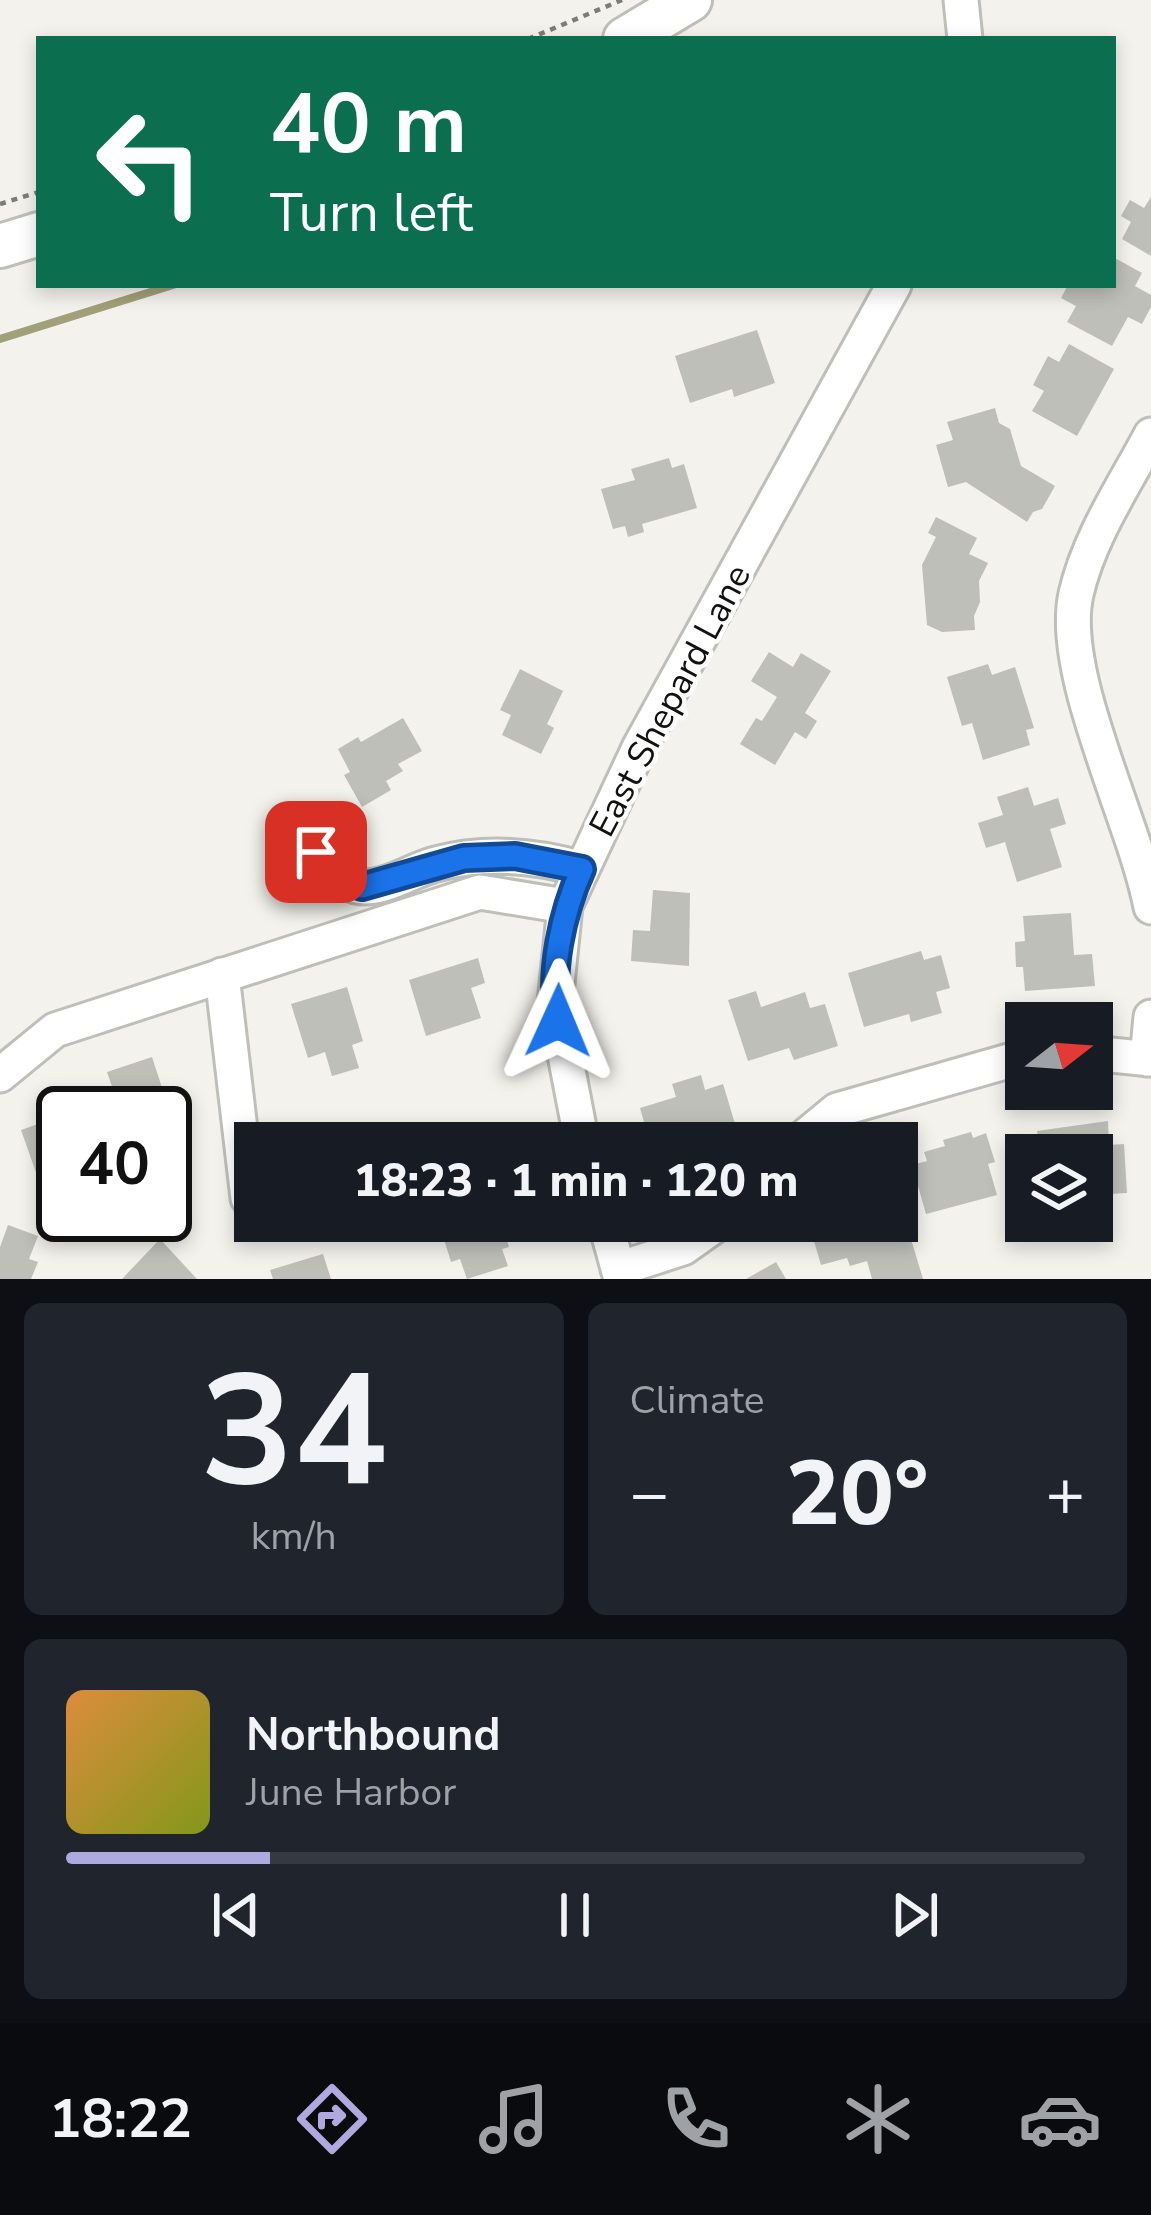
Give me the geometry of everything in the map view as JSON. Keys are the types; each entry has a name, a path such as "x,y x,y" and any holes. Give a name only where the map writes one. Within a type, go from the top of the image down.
{"main road":[{"path":"630,36 690,0"},
{"path":"0,246 36,235"}],"street":[{"path":"961,0 965,36"},
{"name":"East Shepard Lane","path":"578,1122 555,1003 565,906 639,748 892,288"},
{"path":"1151,435 1095,538 1075,598 1078,668 1151,907"},
{"path":"289,824 344,880 362,887 440,862 477,857 538,858 582,869"},
{"path":"0,1075 55,1030 480,892 565,906"},
{"path":"222,975 239,1122"},
{"path":"1113,1055 1149,1059 1151,1017"},
{"path":"822,1122 837,1110 1005,1063"},
{"path":"610,1242 620,1274 691,1242"}],"path":[{"path":"535,36 622,0"},
{"path":"0,204 36,192"}],"building":[{"path":"1151,197 1151,256 1122,239 1131,222 1121,216 1130,200 1144,208"},
{"path":"1116,259 1142,273 1135,286 1151,295 1151,307 1142,324 1128,317 1112,346 1067,322 1076,306 1061,298 1066,288 1116,288"},
{"path":"757,330 775,383 734,397 732,389 690,403 675,356"},
{"path":"1069,344 1114,369 1077,436 1032,411 1044,391 1033,385 1048,356 1059,362"},
{"path":"995,408 999,423 1010,429 1021,466 1055,486 1042,509 1033,512 1027,522 966,482 948,487 936,445 953,440 947,422"},
{"path":"669,458 672,468 684,464 697,508 642,524 644,532 628,537 625,526 613,529 601,489 635,480 631,469"},
{"path":"936,517 977,538 969,554 988,563 979,581 975,630 942,632 927,625 922,565 936,537 928,533"},
{"path":"769,652 793,667 801,653 831,671 805,713 817,721 806,739 795,732 775,765 740,744 777,697 751,681"},
{"path":"988,664 992,675 1015,667 1034,728 1026,730 1030,745 983,760 972,723 962,726 947,677"},
{"path":"520,669 563,691 547,724 554,728 541,754 502,735 511,715 500,710"},
{"path":"403,718 422,751 398,764 403,771 386,781 391,790 362,807 344,775 350,772 338,749"},
{"path":"1028,787 1034,806 1058,798 1066,824 1050,829 1062,867 1017,882 1005,842 986,848 978,823 1003,815 997,797"},
{"path":"653,890 690,893 689,966 631,961 633,930 650,931"},
{"path":"1071,913 1074,955 1092,954 1095,986 1025,991 1023,967 1016,967 1015,942 1025,941 1023,916"},
{"path":"921,951 924,960 941,955 950,988 936,992 942,1013 911,1022 909,1014 864,1027 848,973"},
{"path":"478,958 485,983 471,988 481,1018 426,1036 409,980"},
{"path":"347,987 363,1041 352,1045 359,1068 332,1076 325,1052 308,1058 291,1004"},
{"path":"756,991 761,1007 805,992 810,1008 825,1004 838,1046 794,1060 789,1048 748,1061 728,1000"},
{"path":"152,1057 161,1086 112,1086 107,1072"},
{"path":"701,1075 705,1090 723,1084 734,1122 644,1122 640,1108 676,1097 672,1084"},
{"path":"1108,1121 1109,1134 1037,1131"},
{"path":"36,1125 36,1172 21,1130"},
{"path":"986,1133 995,1162 988,1164 997,1195 926,1214 918,1163 927,1161 924,1152 945,1146 943,1140"},
{"path":"1124,1144 1127,1193 1113,1194 1113,1145"},
{"path":"8,1225 36,1235 29,1259 38,1262 31,1279 0,1279 0,1247"},
{"path":"157,1242 163,1242 197,1279 122,1279"},
{"path":"445,1242 507,1242 509,1247 502,1249 508,1266 467,1279 460,1259 451,1262"},
{"path":"814,1242 912,1242 923,1279 872,1279 867,1261 850,1266 847,1258 821,1265"},
{"path":"323,1254 331,1279 273,1279 270,1270"},
{"path":"776,1262 786,1279 746,1279"}],"waterway":[{"path":"0,339 163,288"}],"route":[{"path":"316,852 344,880 362,887 464,858 538,858 582,869 565,906 555,1003 558,1021"}]}
